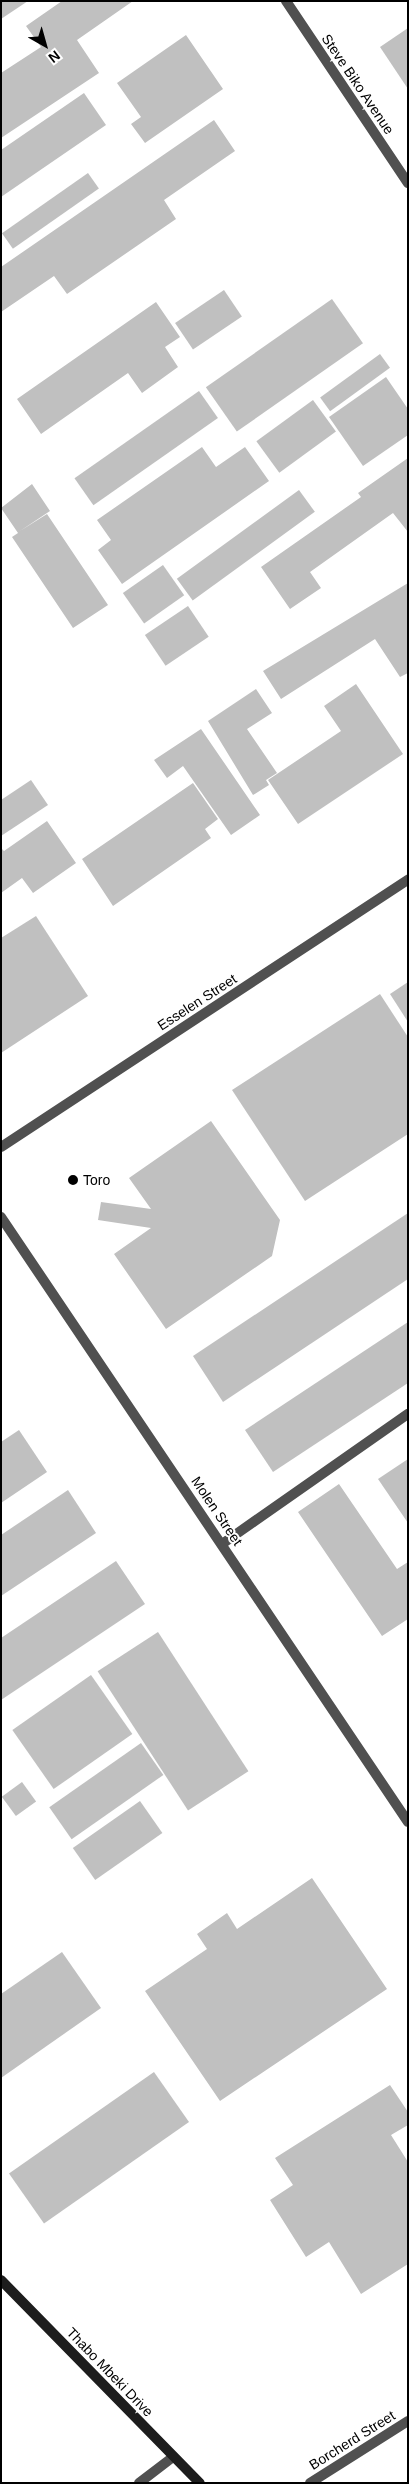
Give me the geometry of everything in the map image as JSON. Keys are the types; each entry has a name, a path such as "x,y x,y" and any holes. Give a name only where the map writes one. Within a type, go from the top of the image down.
{"main road":[{"name":"Thabo Mbeki Drive","path":"1,2280 200,2483"}],"street":[{"name":"Steve Biko Avenue","path":"286,1 408,183"},
{"name":"Esselen Street","path":"1,1147 408,880"},
{"name":"Molen Street","path":"1,1217 408,1822"},
{"path":"222,1544 408,1414"},
{"name":"Borcherd Street","path":"310,2483 408,2421"},
{"path":"140,2483 173,2457"}],"building":[{"path":"1,1 28,1 1,19"},
{"path":"62,1 133,1 77,40 99,73 1,138 1,73 41,47 26,26"},
{"path":"408,28 408,89 380,47"},
{"path":"186,35 223,89 145,143 131,124 141,117 117,83"},
{"path":"84,93 106,125 1,197 1,150"},
{"path":"214,120 235,151 164,200 176,219 67,294 54,276 1,312 1,267"},
{"path":"88,173 99,189 13,249 2,233"},
{"path":"224,290 242,317 193,350 175,323"},
{"path":"332,299 363,343 237,432 206,387"},
{"path":"156,302 180,337 165,347 178,367 142,393 128,373 41,434 17,399"},
{"path":"380,354 390,368 330,411 320,397"},
{"path":"386,377 408,409 408,435 363,466 329,417"},
{"path":"199,391 218,418 93,505 74,478"},
{"path":"313,400 336,432 279,473 256,441"},
{"path":"202,447 216,467 245,447 269,481 122,584 98,550 111,540 97,520"},
{"path":"408,458 408,532 393,513 310,572 321,588 290,609 261,567 361,497 358,493"},
{"path":"32,484 50,511 20,531 47,514 108,605 73,628 12,537 18,533 1,508"},
{"path":"299,490 315,512 193,601 177,579"},
{"path":"163,565 184,595 144,623 123,593"},
{"path":"408,583 408,673 400,677 375,639 281,699 263,671"},
{"path":"188,606 209,637 166,666 145,635"},
{"path":"356,684 403,754 298,824 268,780 341,731 324,706"},
{"path":"256,689 272,713 247,729 277,773 266,780 269,785 253,795 208,721"},
{"path":"201,729 260,815 231,835 183,766 167,778 154,760"},
{"path":"31,780 48,805 1,836 1,800"},
{"path":"193,783 218,819 205,829 211,838 113,906 82,859"},
{"path":"47,821 76,863 33,893 22,878 1,893 1,848 4,851"},
{"path":"36,916 88,996 1,1053 1,938"},
{"path":"408,982 408,1022 390,994"},
{"path":"380,994 408,1037 408,1134 305,1201 232,1090"},
{"path":"211,1121 280,1220 272,1256 166,1329 114,1254 151,1228 98,1220 101,1202 151,1209 129,1178"},
{"path":"408,1213 408,1279 223,1402 193,1356"},
{"path":"408,1322 408,1383 273,1472 245,1430"},
{"path":"19,1430 47,1472 1,1503 1,1442"},
{"path":"408,1459 408,1523 378,1479"},
{"path":"339,1484 397,1569 408,1562 408,1619 382,1636 298,1512"},
{"path":"68,1490 96,1533 1,1596 1,1535"},
{"path":"116,1561 145,1604 1,1700 1,1638"},
{"path":"158,1632 248,1771 188,1810 98,1671"},
{"path":"91,1675 132,1734 54,1789 12,1730"},
{"path":"141,1743 163,1775 72,1839 49,1807"},
{"path":"22,1782 36,1801 16,1816 2,1797"},
{"path":"140,1801 162,1833 95,1880 73,1848"},
{"path":"312,1878 387,1989 220,2101 145,1991 207,1949 197,1934 227,1913 237,1929"},
{"path":"62,1952 101,2008 1,2078 1,1994"},
{"path":"154,2072 189,2122 44,2223 9,2174"},
{"path":"390,2085 408,2112 408,2125 391,2135 408,2162 408,2264 361,2294 329,2242 306,2257 270,2200 293,2185 275,2158"}],"place":[{"name":"Toro","path":"73,1180"}]}
